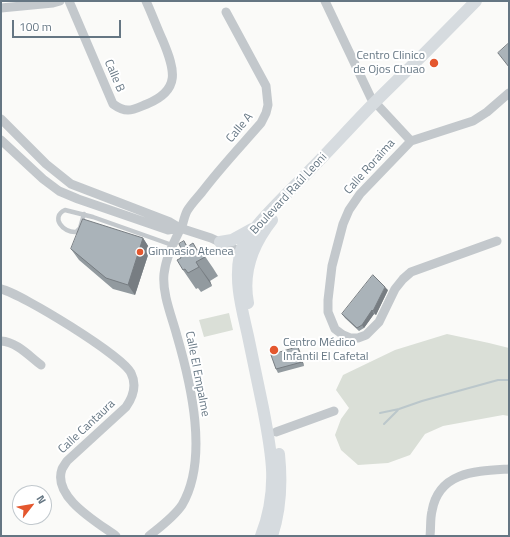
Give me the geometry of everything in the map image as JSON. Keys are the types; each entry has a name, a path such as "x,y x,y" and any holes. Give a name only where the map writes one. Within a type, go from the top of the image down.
{"street":[{"path":"1,8 60,1"},
{"name":"Calle B","path":"69,1 113,104 124,111 131,111 157,100 169,88 172,79 172,62 146,1"},
{"path":"324,1 371,98 410,141"},
{"name":"Boulevard Raúl Leoni","path":"260,536 270,506 273,480 272,461 258,380 240,303 238,270 245,254 276,215 476,1"},
{"name":"Boulevard Raúl Leoni","path":"272,536 277,521 281,488 279,451 248,300 245,254 246,241 256,227 485,1"},
{"name":"Calle A","path":"180,228 187,211 261,123 268,105 266,86 226,12"},
{"name":"Calle Roraima","path":"497,241 422,267 412,272 403,279 395,289 379,322 366,335 358,338 350,338 335,329 328,312 332,266 342,224 349,210 360,194 410,141 473,121 487,112 509,93"},
{"path":"1,120 46,164 71,184 170,222 180,228 220,242 245,254"},
{"path":"1,140 39,176 60,191 168,230 180,228"},
{"path":"220,242 232,240 256,227"},
{"name":"Calle El Empalme","path":"149,536 181,506 191,486 195,470 195,426 192,399 184,358 166,296 164,284 164,274 172,245 180,228"},
{"name":"Calle Cantaura","path":"1,289 34,303 118,359 129,369 132,374 134,385 131,400 126,407 67,461 62,469 60,478 62,486 70,500 116,536"},
{"path":"1,341 10,342 17,346 41,365"},
{"path":"276,432 334,411"},
{"path":"430,536 432,512 435,500 443,487 464,475 474,472 509,469"}],"lane":[{"path":"92,217 96,205"},
{"path":"84,214 80,228 76,232 65,229 58,221 61,212 65,210 84,214 172,245"}],"shaded area":[{"path":"229,313 233,330 204,337 199,320"},
{"path":"447,334 509,348 509,416 503,415 443,426 425,434 410,455 388,463 358,465 341,450 335,435 341,419 349,408 336,390 343,375 395,350"}],"building":[{"path":"509,43 509,67 498,53"},
{"path":"83,219 143,238 128,285 106,278 71,249"},
{"path":"184,241 187,247 193,243 197,250 200,249 205,257 196,262 199,267 188,273 185,269 183,270 177,260 181,258 178,252 182,250 179,244"},
{"path":"373,275 385,287 373,311 372,310 362,325 357,328 342,314"},
{"path":"298,347 302,362 276,369 271,355"}],"waterway":[{"path":"380,413 399,409 422,401 498,380 509,380"},
{"path":"384,424 398,410"}],"place":[{"name":"Centro Clinico de Ojos Chuao","path":"434,63"},
{"name":"Gimnasio Atenea","path":"140,252"},
{"name":"Centro Médico Infantil El Cafetal","path":"274,350"}]}
